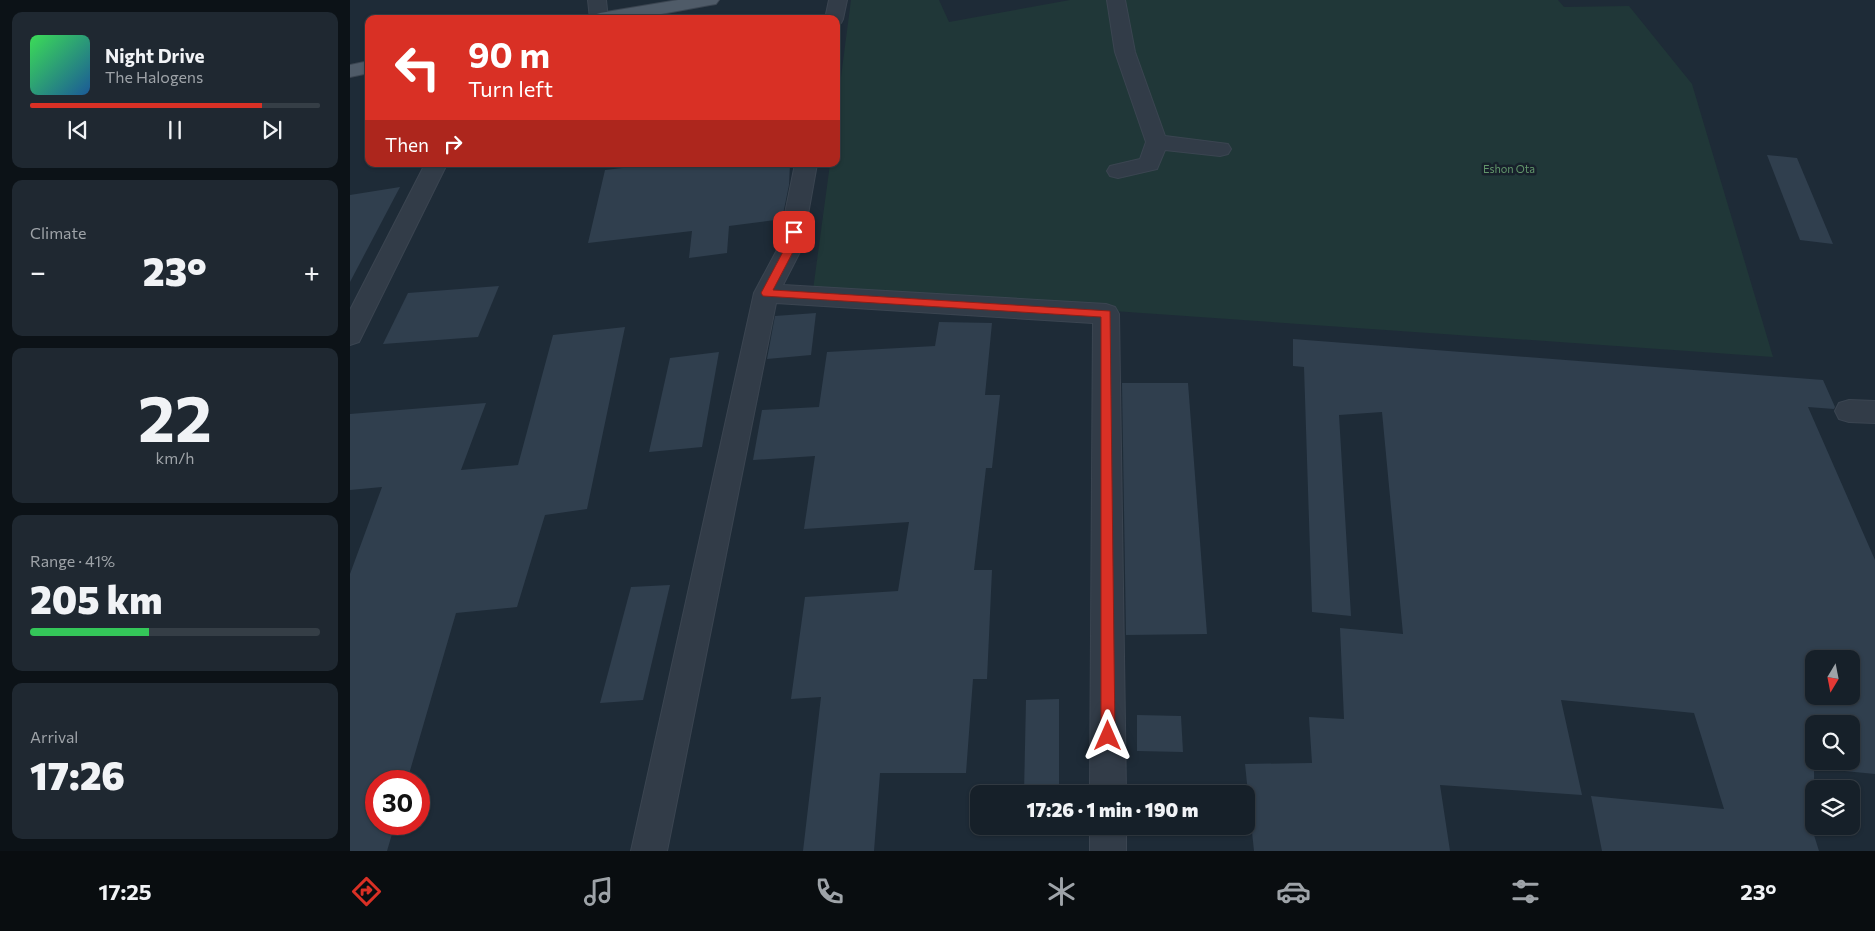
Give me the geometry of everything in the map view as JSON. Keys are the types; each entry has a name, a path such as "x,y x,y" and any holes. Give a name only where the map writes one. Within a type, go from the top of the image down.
{"main road":[{"path":"622,15 710,0"},
{"path":"350,71 365,68"}],"street":[{"path":"597,0 599,15"},
{"path":"835,15 838,0"},
{"path":"1116,0 1125,52 1157,142 1149,164 1118,171"},
{"path":"1157,142 1220,149"},
{"path":"350,335 434,167"},
{"path":"649,851 766,293 790,248 805,167"},
{"path":"766,293 1106,314 1108,785"},
{"path":"1108,835 1108,851"}],"green space":[{"name":"Eshon Ota","path":"851,0 939,0 949,22 1070,0 1558,0 1564,7 1629,6 1692,84 1773,357 813,290 830,167 840,167 840,84"}],"building":[{"path":"1767,155 1797,158 1833,244 1800,240"},
{"path":"631,167 790,167 789,185 782,219 729,226 727,253 689,258 692,231 588,243 605,170"},
{"path":"400,187 350,282 350,195"},
{"path":"499,286 478,337 383,344 408,293"},
{"path":"816,313 811,355 767,359 775,316"},
{"path":"939,322 992,323 985,395 1000,395 992,468 986,468 974,570 992,570 987,679 973,679 966,773 880,773 874,851 803,851 821,697 791,699 805,597 898,591 909,522 804,529 815,456 753,460 762,410 819,407 827,352 935,346"},
{"path":"625,327 587,509 545,515 517,607 456,613 410,770 365,770 365,835 392,835 387,851 350,851 350,574 382,487 350,490 350,414 486,403 461,470 518,465 553,335"},
{"path":"1293,339 1823,380 1835,407 1834,409 1808,407 1875,560 1875,774 1834,770 1860,770 1860,715 1805,715 1805,770 1814,770 1814,780 1805,780 1805,835 1814,835 1819,851 1602,851 1591,796 1724,809 1694,713 1561,700 1582,795 1440,785 1450,851 1254,851 1252,835 1255,835 1255,785 1247,785 1245,764 1312,763 1309,717 1344,719 1340,628 1403,634 1382,412 1339,415 1351,616 1312,612 1304,367 1293,366"},
{"path":"719,352 702,447 649,452 670,358"},
{"path":"1122,383 1188,383 1207,634 1126,635"},
{"path":"670,585 643,700 600,703 631,587"},
{"path":"1059,699 1059,785 1024,785 1026,700"},
{"path":"1137,715 1181,716 1183,752 1137,751"}],"route":[{"path":"794,232 790,248 766,293 1106,314 1108,736"}]}
